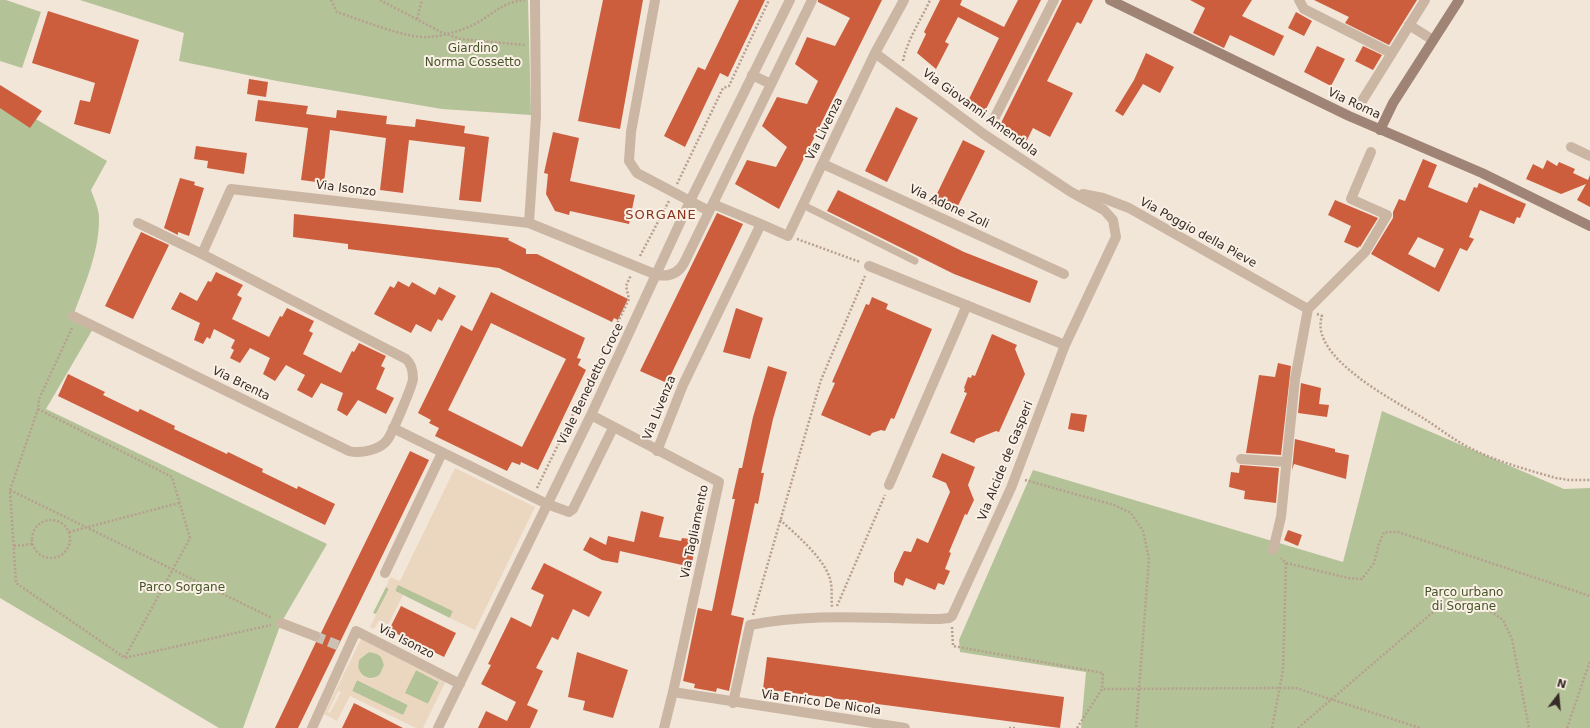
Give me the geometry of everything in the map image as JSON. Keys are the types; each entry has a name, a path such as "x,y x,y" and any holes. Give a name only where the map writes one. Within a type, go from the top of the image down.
{"street":[{"path":"529,223 536,117 535,0"},
{"path":"655,0 631,132 629,161 637,173 690,201 761,224 788,236"},
{"path":"657,274 669,275 681,269 812,0"},
{"path":"994,119 1054,0"},
{"name":"Via Roma","path":"1110,0 1380,130 1482,174 1590,226"},
{"path":"1300,0 1304,9 1391,53"},
{"path":"1362,101 1425,0"},
{"path":"1380,130 1393,103 1459,0"},
{"name":"Viale Benedetto Croce","path":"438,728 591,416 690,201 788,1"},
{"name":"Via Livenza","path":"788,236 876,53 902,3"},
{"path":"1409,25 1433,40"},
{"name":"Via Giovanni Amendola","path":"876,53 985,135 1071,192"},
{"path":"752,75 771,84"},
{"path":"1570,147 1590,156"},
{"path":"1273,550 1281,517 1295,379 1308,310 1365,252 1387,215 1351,199 1371,152"},
{"name":"Via Adone Zoli","path":"823,164 1064,274"},
{"name":"Via Isonzo","path":"202,254 231,189 529,223 657,274"},
{"name":"Via Poggio della Pieve","path":"1071,192 1103,198 1129,208 1308,310"},
{"name":"Via Alcide de Gasperi","path":"952,616 1015,477 1065,345 1116,237 1115,226 1110,214 1097,205 1071,192"},
{"path":"138,223 400,355 410,362 412,367 412,381 393,428 442,454 533,498 565,511 573,509 613,428"},
{"name":"Via Livenza","path":"657,451 683,385 761,224"},
{"path":"869,266 1065,345"},
{"path":"889,485 967,305"},
{"name":"Via Brenta","path":"75,318 349,451 356,453 378,446 388,440 393,428"},
{"name":"Via Tagliamento","path":"591,416 719,482 664,728"},
{"path":"385,573 442,454"},
{"path":"1241,459 1286,462"},
{"path":"733,703 750,625 798,618 837,616 940,619 949,618 952,616"},
{"path":"281,623 315,636"},
{"name":"Via Isonzo","path":"312,728 356,631 460,684"},
{"name":"Via Enrico De Nicola","path":"673,692 733,703 905,728"}],"lane":[{"path":"802,205 915,261"}],"path":[{"path":"331,0 337,12 412,35 428,37 461,30 484,19 512,1 528,0"},
{"path":"380,0 460,39 535,46"},
{"path":"417,19 422,0"},
{"path":"533,498 629,299 626,286 635,266 673,192 723,88 729,86 769,0"},
{"path":"901,72 906,47 911,40 930,0"},
{"path":"750,625 821,380 869,266 788,236"},
{"path":"1308,310 1322,316 1320,327 1323,339 1348,370 1381,393 1471,449 1556,478 1569,480 1590,480"},
{"path":"75,318 39,399 38,409 10,490 16,583 20,588 125,658 281,623"},
{"path":"38,409 172,477 190,538 125,658"},
{"path":"1015,477 1114,505 1132,513 1143,531 1148,559 1136,728"},
{"path":"837,616 889,485"},
{"path":"10,490 174,569 281,623"},
{"path":"69,532 180,503"},
{"path":"46,520 55,520 63,524 69,532 70,539 68,548 56,557 45,556 37,551 33,544 32,535 35,529 46,520"},
{"path":"780,520 799,536 812,551 830,577 837,616"},
{"path":"1273,550 1286,563 1348,578 1362,579 1374,563 1384,532 1398,532 1590,596"},
{"path":"14,546 33,544"},
{"path":"1272,728 1283,670 1286,563"},
{"path":"1298,728 1432,613 1458,601 1483,606 1503,620 1512,639 1529,728"},
{"path":"952,616 953,646 1103,673 1102,689 1078,728"},
{"path":"1567,728 1590,661"},
{"path":"1102,689 1296,688 1420,728"},
{"path":"1009,728 1015,728"}],"green space":[{"path":"0,0 6,0 41,12 22,68 0,61"},
{"name":"Giardino Norma Cossetto","path":"80,0 528,0 531,115 442,109 277,81 179,61 184,33"},
{"name":"Parco Sorgane","path":"0,98 107,161 91,190 99,213 98,232 94,257 73,316 94,327 46,409 327,544 281,623 243,728 219,728 0,598"},
{"name":"Parco urbano di Sorgane","path":"1382,411 1564,489 1590,488 1590,728 1081,728 1086,672 960,652 959,640 1033,470 1343,562"},
{"path":"398,584 453,611 450,618 395,591"},
{"path":"386,587 389,589 376,614 373,613"},
{"path":"371,652 380,656 384,665 380,674 371,678 362,674 358,665 362,656"},
{"path":"416,670 439,682 428,704 404,693"},
{"path":"357,680 408,705 403,716 352,691"}],"shaded area":[{"path":"455,468 535,507 475,630 450,618 453,611 398,585 395,591 403,595 388,625 379,620 374,629 370,627 389,589 386,587 390,577 400,581"},
{"path":"361,639 446,681 423,728 416,728 350,696 337,721 324,714","holes":["369,652 377,654 381,657 384,665 379,676 371,679 362,676 358,668 359,660","416,670 439,682 428,704 405,693","357,680 408,705 403,715 352,691","338,691 341,692 330,713 328,712"]}],"building":[{"path":"603,0 643,0 620,129 578,121"},
{"path":"739,0 765,0 728,77 720,73 685,147 664,136 698,67 705,70"},
{"path":"818,0 882,0 779,209 735,184 747,160 776,167 787,147 762,126 777,97 807,104 818,81 795,64 807,37 835,46 850,18 818,2"},
{"path":"940,0 962,0 960,5 1004,27 1018,0 1041,0 984,113 968,101 999,38 958,17 945,42 949,44 936,69 917,53 926,34 924,32"},
{"path":"1062,0 1093,0 1081,24 1077,22 1047,81 1073,93 1050,137 1033,128 1025,144 1014,139 1015,136 1000,125"},
{"path":"1190,0 1252,0 1242,16 1284,36 1274,56 1230,35 1224,48 1193,33 1205,8"},
{"path":"1314,0 1417,0 1389,45 1345,23 1349,17"},
{"path":"48,11 139,40 110,134 74,124 80,100 90,102 95,83 32,63"},
{"path":"1296,12 1312,21 1304,36 1288,28"},
{"path":"1317,46 1345,59 1331,86 1304,72"},
{"path":"1363,46 1382,55 1373,70 1355,61"},
{"path":"1146,53 1174,67 1160,93 1143,84 1123,116 1115,111 1134,80"},
{"path":"249,79 268,82 266,97 247,94"},
{"path":"0,85 42,111 30,128 0,108"},
{"path":"258,100 308,106 306,114 336,118 337,110 387,116 386,124 415,127 416,119 465,126 464,133 489,137 481,202 459,200 465,147 409,140 403,193 380,190 386,138 330,130 324,183 301,180 308,128 255,121"},
{"path":"896,107 918,118 887,182 865,171"},
{"path":"553,132 579,138 570,181 635,195 629,224 570,211 569,215 555,211 546,194 548,174 544,173"},
{"path":"963,140 985,151 954,214 932,204"},
{"path":"196,146 247,153 244,174 207,168 208,161 194,159"},
{"path":"1423,159 1437,165 1428,187 1467,203 1474,187 1477,188 1479,183 1526,204 1520,218 1517,217 1514,224 1480,210 1469,237 1474,239 1467,251 1460,248 1439,292 1371,254 1393,218 1393,212 1399,199 1405,201","holes":["1418,237 1444,249 1435,268 1408,254"]},
{"path":"1547,160 1557,166 1559,162 1575,169 1573,173 1588,180 1590,175 1590,207 1577,200 1586,184 1561,194 1526,179 1533,164 1543,169"},
{"path":"180,178 195,182 194,185 204,188 189,236 178,232 178,235 164,228"},
{"path":"838,190 964,252 1038,281 1030,303 954,274 827,211"},
{"path":"1335,200 1378,218 1360,247 1359,246 1358,248 1344,242 1351,226 1328,215"},
{"path":"717,213 743,224 667,383 640,371"},
{"path":"294,214 509,238 508,240 526,249 526,254 537,254 628,299 618,320 614,318 612,322 499,268 348,249 348,244 293,237"},
{"path":"141,232 169,245 133,319 105,306"},
{"path":"216,272 243,285 237,295 242,298 232,319 269,337 280,316 282,317 287,308 314,321 309,331 313,333 303,354 341,373 352,351 354,352 359,343 386,356 381,366 385,368 376,389 394,398 386,414 358,400 347,416 337,410 343,393 321,383 312,398 297,390 305,375 286,365 275,381 263,374 270,358 250,348 240,363 230,358 234,350 231,348 235,340 214,329 210,339 207,337 203,344 194,340 200,323 171,309 180,292 197,301 208,281 211,282"},
{"path":"398,281 409,287 412,282 435,295 439,287 456,296 442,321 438,319 431,332 416,324 411,333 374,314 390,286 394,288"},
{"path":"491,292 585,338 577,358 581,359 578,365 586,370 538,470 521,462 520,465 512,462 507,471 435,436 439,428 429,423 431,420 418,413 461,325 472,331","holes":["491,323 566,359 522,447 448,410"]},
{"path":"872,297 888,304 886,309 932,329 894,419 891,418 885,431 881,430 872,433 870,436 821,415 835,383 832,382 866,304 869,305"},
{"path":"736,308 763,318 750,359 723,352"},
{"path":"992,334 1017,345 1015,349 1025,374 999,432 996,431 976,439 974,443 950,433 967,393 964,392 964,388 968,377 971,378 972,375 975,376"},
{"path":"1278,363 1291,366 1281,455 1246,453 1259,375 1275,377"},
{"path":"768,366 787,372 773,419 761,473 764,473 758,504 755,503 731,615 744,618 729,691 717,688 716,692 694,688 695,684 683,681 698,608 712,611 735,499 732,499 739,468 742,468 753,417"},
{"path":"68,374 105,392 103,395 138,412 140,409 175,426 174,429 263,469 262,472 297,489 298,486 335,504 325,525 58,396"},
{"path":"1301,383 1321,388 1319,404 1329,405 1327,417 1298,413"},
{"path":"1071,413 1087,415 1084,432 1068,429"},
{"path":"1295,439 1335,449 1335,452 1349,455 1346,479 1294,464 1292,470"},
{"path":"410,451 429,460 298,728 275,728 316,642 321,639 321,633"},
{"path":"942,453 975,467 968,485 974,500 967,515 965,514 949,552 951,553 945,569 950,571 944,585 938,583 935,590 906,578 903,586 894,582 894,573 904,551 911,552 917,538 928,543 950,492 946,483 932,477"},
{"path":"1240,465 1279,468 1276,503 1244,499 1245,491 1229,487 1231,472 1239,473"},
{"path":"641,511 664,517 659,537 681,541 682,538 697,540 691,567 620,551 618,563 602,560 583,550 590,537 606,545 608,536 634,542"},
{"path":"1288,530 1302,535 1298,546 1284,540"},
{"path":"544,563 602,592 589,617 573,609 558,640 552,637 536,668 543,671 527,705 538,710 530,728 478,728 486,711 507,721 516,702 481,684 491,665 488,664 511,617 531,627 544,595 531,589"},
{"path":"401,606 456,633 444,657 389,630"},
{"path":"577,652 628,670 613,718 583,710 585,701 568,697"},
{"path":"767,657 1064,697 1060,728 763,689"},
{"path":"354,703 403,728 342,728"}],"tunnel":[{"path":"315,636 342,647"}],"district":[{"name":"SORGANE","path":"661,216"}]}
